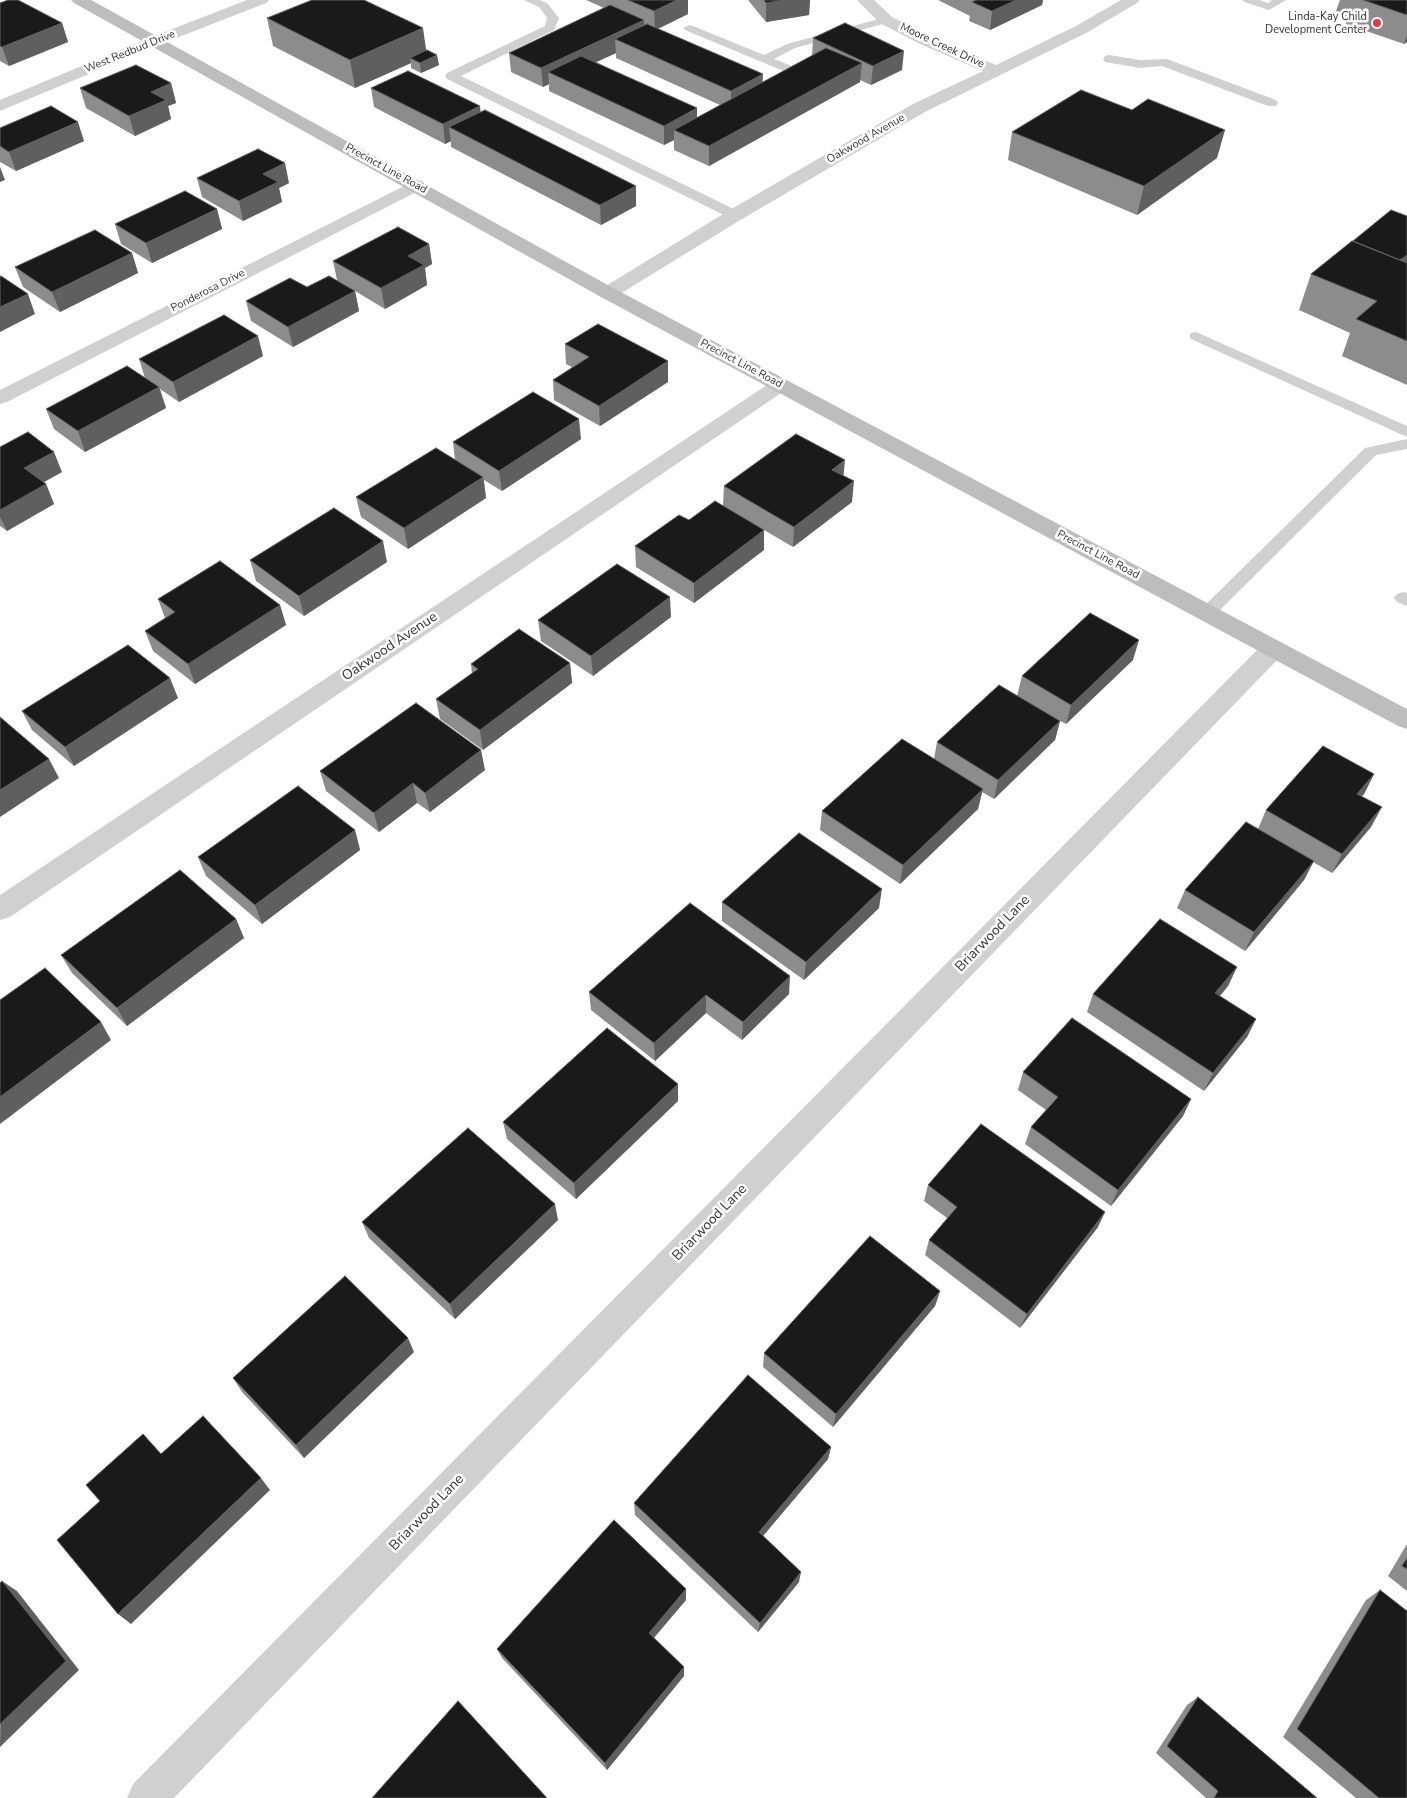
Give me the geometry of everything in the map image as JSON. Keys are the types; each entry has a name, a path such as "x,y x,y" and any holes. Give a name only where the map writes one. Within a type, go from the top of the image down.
{"main road":[{"name":"Precinct Line Road","path":"79,0 608,293 1407,720"}],"street":[{"name":"West Redbud Drive","path":"0,106 155,41 262,0"},
{"name":"Moore Creek Drive","path":"865,0 886,20 997,72"},
{"name":"Oakwood Avenue","path":"608,293 734,216 919,108 997,72 1100,20 1132,0"},
{"name":"Ponderosa Drive","path":"0,398 416,185"},
{"name":"Oakwood Avenue","path":"0,909 780,385"},
{"name":"Briarwood Lane","path":"147,1798 1273,649"}],"lane":[{"path":"530,0 543,5 553,18 550,28 451,76 734,216"},
{"path":"1248,0 1269,7 1280,0"},
{"path":"765,59 791,46 886,20"},
{"path":"689,28 793,71"},
{"path":"1109,59 1140,64 1163,62 1272,103"},
{"path":"1196,336 1407,432"},
{"path":"1207,613 1371,451 1407,444"}],"building":[{"path":"8,0 18,0 62,23 2,47 0,46 0,3"},
{"path":"312,0 364,0 423,28 350,60 267,18"},
{"path":"628,0 677,0 654,11"},
{"path":"764,0 784,0 766,3"},
{"path":"976,0 1016,0 992,11 972,2"},
{"path":"1363,0 1407,0 1407,15"},
{"path":"610,5 644,20 541,68 509,53"},
{"path":"845,23 904,51 873,66 813,38"},
{"path":"647,24 763,74 731,91 615,39"},
{"path":"826,48 862,63 709,146 674,130"},
{"path":"427,50 437,55 420,63 410,58"},
{"path":"581,56 697,108 664,126 548,72"},
{"path":"136,65 171,83 151,92 166,100 129,116 80,88"},
{"path":"408,71 480,106 443,124 371,88"},
{"path":"1081,90 1132,110 1148,99 1225,130 1144,186 1012,132"},
{"path":"51,106 78,122 9,152 0,146 0,128"},
{"path":"485,110 636,186 600,205 449,127"},
{"path":"258,149 285,163 263,174 278,182 239,201 197,178"},
{"path":"185,191 217,209 146,243 115,224"},
{"path":"1391,210 1407,216 1407,255 1400,260 1353,241"},
{"path":"398,227 429,244 408,256 424,265 381,288 333,261"},
{"path":"95,230 132,253 52,292 15,267"},
{"path":"1352,241 1407,263 1407,341 1356,319 1377,301 1311,274"},
{"path":"1,276 28,294 0,307"},
{"path":"329,276 355,291 288,327 246,301 290,278 307,287"},
{"path":"224,315 258,336 173,382 139,359"},
{"path":"598,324 668,361 599,406 553,380 589,357 565,344"},
{"path":"127,366 159,387 78,431 46,409"},
{"path":"533,392 579,419 499,471 453,442"},
{"path":"28,432 54,452 24,468 46,484 0,510 0,447"},
{"path":"796,434 845,460 832,470 854,481 794,527 724,486"},
{"path":"436,448 483,477 404,528 356,497"},
{"path":"715,501 764,530 694,583 635,546 679,515 689,520"},
{"path":"334,508 383,541 299,596 250,560"},
{"path":"220,561 280,605 188,664 145,631 175,612 158,599"},
{"path":"617,564 670,597 591,656 538,620"},
{"path":"1090,613 1139,640 1071,705 1022,676"},
{"path":"519,629 570,663 480,730 436,699 478,669 471,664"},
{"path":"128,645 170,678 65,747 22,711"},
{"path":"999,685 1060,721 998,780 937,742"},
{"path":"416,703 481,750 425,793 413,783 374,813 320,771"},
{"path":"0,717 49,759 0,790"},
{"path":"902,739 983,789 903,865 822,811"},
{"path":"1323,746 1374,774 1357,794 1382,807 1342,854 1266,810"},
{"path":"298,786 355,830 255,905 198,857"},
{"path":"1246,822 1314,861 1254,932 1185,890"},
{"path":"799,833 882,889 806,962 722,902"},
{"path":"180,870 236,919 117,1008 61,955"},
{"path":"690,903 790,976 743,1022 706,995 654,1043 589,992"},
{"path":"1160,919 1237,967 1215,993 1256,1019 1213,1073 1093,994"},
{"path":"45,968 101,1022 0,1097 0,1000"},
{"path":"1072,1018 1191,1099 1118,1190 1031,1127 1058,1097 1023,1072"},
{"path":"607,1028 678,1084 574,1183 503,1122"},
{"path":"981,1124 1105,1212 1027,1314 929,1240 957,1207 928,1185"},
{"path":"468,1128 555,1204 450,1304 362,1222"},
{"path":"870,1236 940,1291 836,1414 764,1353"},
{"path":"345,1276 408,1338 296,1445 233,1378"},
{"path":"748,1375 831,1447 759,1532 801,1572 760,1623 634,1503"},
{"path":"203,1416 261,1478 118,1614 57,1540 100,1501 86,1485 143,1434 161,1454"},
{"path":"614,1520 686,1589 649,1633 684,1667 605,1763 497,1649"},
{"path":"1407,1558 1407,1569 1402,1566"},
{"path":"2,1581 66,1661 0,1724 0,1583"},
{"path":"1380,1590 1407,1611 1407,1798 1379,1798 1297,1729"},
{"path":"1198,1697 1317,1798 1214,1798 1218,1791 1167,1746"},
{"path":"458,1701 547,1798 372,1798"}],"place":[{"name":"Linda-Kay Child Development Center","path":"1377,23"}]}
